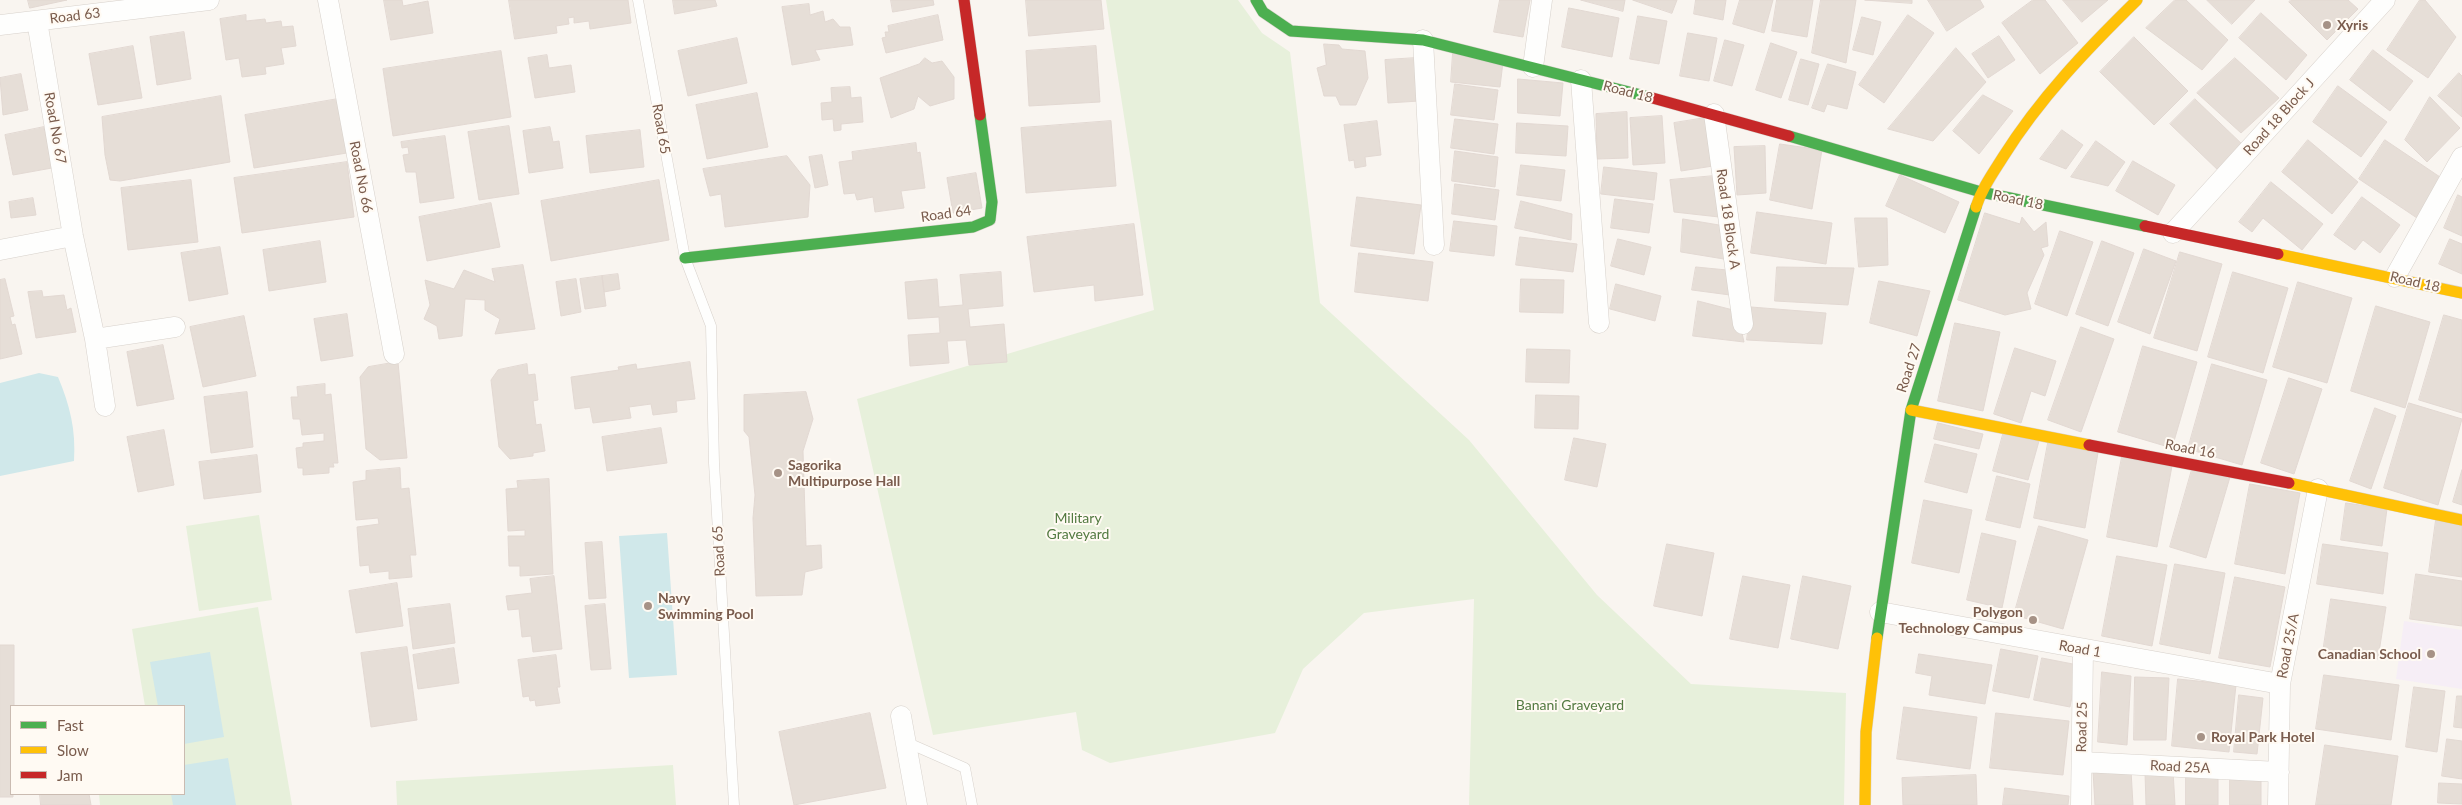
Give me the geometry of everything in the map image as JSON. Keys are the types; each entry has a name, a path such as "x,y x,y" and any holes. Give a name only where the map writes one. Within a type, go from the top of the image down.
{"street":[{"name":"Road 63","path":"0,25 209,0"},
{"name":"Road No 66","path":"328,0 394,354"},
{"name":"Road 64","path":"684,258 973,227 990,220 992,202 964,0"},
{"name":"Road 18","path":"1256,0 1264,12 1291,31 1423,40 1714,114 1980,192 2172,233 2395,277 2462,293"},
{"path":"1533,67 1542,0"},
{"name":"Road 27","path":"1865,805 1866,732 1880,612 1911,410 1980,192 2027,119 2094,42 2137,0"},
{"name":"Road 18 Block J","path":"2172,233 2385,0"},
{"name":"Road No 67","path":"37,21 73,236 95,339 105,406"},
{"path":"1423,40 1434,245"},
{"name":"Road 18","path":"1581,80 1598,323"},
{"name":"Road 18 Block A","path":"1714,114 1743,324"},
{"path":"2395,277 2462,157"},
{"path":"0,250 73,236"},
{"path":"95,339 175,327"},
{"name":"Road 16","path":"1911,410 2318,489 2462,520"},
{"name":"Road 25/A","path":"2278,805 2280,684 2318,489"},
{"name":"Road 1","path":"1880,612 2280,684"},
{"name":"Road 25","path":"2081,805 2083,650"},
{"path":"901,716 917,805"},
{"name":"Road 25A","path":"2082,762 2278,772"}],"lane":[{"name":"Road 65","path":"638,0 684,258 711,326 714,463 734,805"},
{"path":"906,742 964,768 972,805"}],"shaded area":[{"name":"Canadian School","path":"2404,621 2462,630 2462,689 2396,679"}],"green space":[{"path":"1106,0 1238,0 1262,33 1290,52 1320,303 1469,440 1597,595 1691,684 1846,693 1844,805 1469,805 1474,599 1364,613 1303,669 1275,733 1110,763 1082,750 1076,712 933,735 857,399 1154,310"},
{"path":"259,515 272,600 199,611 186,526"},
{"path":"258,607 292,805 100,805 99,795 185,795 185,705 145,705 132,629"},
{"path":"673,765 676,805 397,805 396,781"}],"water":[{"path":"39,373 58,377 71,418 74,438 74,461 0,476 0,383"},
{"name":"Navy Swimming Pool","path":"667,533 677,675 629,678 619,536"},
{"path":"210,652 224,737 185,744 185,705 158,705 150,662"},
{"path":"228,758 236,805 173,805 171,795 185,795 185,765"}],"building":[{"path":"28,0 67,0 30,8"},
{"path":"384,0 402,0 403,6 428,1 433,33 391,40"},
{"path":"509,0 628,0 631,23 590,29 589,21 574,23 574,17 568,18 569,24 556,26 557,33 515,39"},
{"path":"673,0 715,0 717,6 675,14"},
{"path":"891,0 933,0 934,5 893,12"},
{"path":"1026,0 1101,0 1104,29 1029,36"},
{"path":"1500,0 1530,0 1523,37 1494,32"},
{"path":"1581,0 1625,0 1623,11"},
{"path":"1633,0 1677,0 1672,13"},
{"path":"1696,0 1726,0 1723,20 1694,14"},
{"path":"1740,0 1773,0 1764,33 1733,24"},
{"path":"1777,0 1813,0 1807,37 1772,31"},
{"path":"1821,0 1856,0 1846,63 1812,53"},
{"path":"1865,0 1912,0 1912,3"},
{"path":"1928,0 1980,0 1984,7 1947,31"},
{"path":"2033,0 2045,0 2078,43 2040,74 2002,23"},
{"path":"2063,0 2108,0 2082,22"},
{"path":"2175,0 2186,0 2228,40 2202,70 2146,28"},
{"path":"2207,0 2255,0 2232,24"},
{"name":"Xyris","path":"2291,0 2348,0 2358,9 2327,40 2289,2"},
{"path":"2420,0 2425,0 2456,37 2428,78 2387,50"},
{"path":"809,4 810,15 823,11 825,22 833,19 840,27 850,27 853,45 815,50 820,60 792,65 782,7"},
{"path":"1569,8 1619,18 1612,57 1562,47"},
{"path":"2261,13 2307,55 2286,80 2239,38"},
{"path":"246,15 246,21 265,19 266,23 281,21 282,27 293,26 296,46 281,48 284,64 265,67 266,74 242,77 239,58 226,60 220,19"},
{"path":"938,15 943,40 886,53 882,38 886,37 885,32 889,32 888,26"},
{"path":"1908,15 1934,33 1884,103 1859,85"},
{"path":"1638,16 1667,21 1659,64 1630,59"},
{"path":"1862,17 1881,22 1873,55 1853,50"},
{"path":"184,32 191,79 157,85 150,37"},
{"path":"1688,33 1717,38 1709,81 1680,76"},
{"path":"1999,36 2015,60 1988,78 1972,54"},
{"path":"2134,37 2188,91 2154,125 2100,72"},
{"path":"737,38 747,83 688,96 678,51"},
{"path":"1725,40 1744,45 1732,86 1714,81"},
{"path":"1771,43 1797,52 1781,98 1756,90"},
{"path":"1324,44 1339,45 1342,49 1365,51 1368,78 1356,105 1340,105 1336,96 1324,96 1317,68 1326,65"},
{"path":"133,46 142,98 98,105 89,54"},
{"path":"1096,46 1100,102 1029,106 1026,51"},
{"path":"1956,48 1986,82 1933,141 1888,129"},
{"path":"2373,50 2413,81 2390,111 2350,80"},
{"path":"501,51 511,117 393,136 383,69"},
{"path":"1453,53 1503,62 1500,87 1451,82"},
{"path":"547,55 549,68 571,65 575,92 535,98 528,58"},
{"path":"925,58 932,63 942,61 954,77 954,99 930,106 918,96 914,109 891,118 880,78 919,64"},
{"path":"1416,58 1419,101 1388,103 1385,60"},
{"path":"2235,58 2279,98 2241,133 2197,93"},
{"path":"1801,59 1819,64 1808,105 1789,100"},
{"path":"1828,64 1856,72 1847,109 1827,104 1824,112 1812,108"},
{"path":"2459,73 2462,76 2462,117 2438,96"},
{"path":"21,74 28,110 3,115 0,78"},
{"path":"1518,79 1563,83 1560,116 1518,113"},
{"path":"1455,84 1498,90 1494,120 1451,115"},
{"path":"2338,86 2387,122 2361,157 2313,122"},
{"path":"850,87 851,98 861,97 863,122 841,124 841,130 834,131 833,119 822,120 821,103 832,102 831,88"},
{"path":"757,93 768,147 707,159 696,105"},
{"path":"1983,95 2013,111 1979,154 1953,131"},
{"path":"221,96 230,162 120,181 110,180 105,155 102,117"},
{"path":"2430,97 2460,128 2427,162 2405,140"},
{"path":"338,99 347,153 254,168 245,115"},
{"path":"2195,99 2245,147 2221,173 2170,124"},
{"path":"1627,112 1628,158 1597,159 1596,114"},
{"path":"1662,116 1665,163 1633,165 1630,118"},
{"path":"1705,118 1713,166 1681,171 1674,123"},
{"path":"1455,119 1498,124 1494,154 1451,148"},
{"path":"1111,121 1116,186 1026,193 1021,128"},
{"path":"1377,121 1381,155 1365,157 1366,166 1355,168 1354,160 1349,161 1344,125"},
{"path":"1517,123 1568,126 1566,156 1516,153"},
{"path":"509,126 519,194 479,200 468,132"},
{"path":"44,127 52,168 13,175 5,135"},
{"path":"550,127 553,142 559,141 563,168 529,173 523,131"},
{"path":"640,130 644,167 590,173 586,136"},
{"path":"2062,130 2083,145 2066,169 2040,159"},
{"path":"445,136 454,198 420,203 416,172 406,172 403,155 409,154 408,147 402,148 401,142"},
{"path":"2308,140 2358,182 2332,214 2282,172"},
{"path":"2385,140 2443,179 2417,218 2359,179"},
{"path":"2096,141 2125,162 2108,186 2071,177"},
{"path":"916,143 917,153 920,152 925,188 901,191 904,208 875,212 873,197 857,200 855,193 844,194 839,162 853,160 852,152"},
{"path":"1780,144 1822,150 1812,209 1770,200"},
{"path":"1765,146 1766,193 1737,195 1734,147"},
{"path":"1455,151 1498,157 1495,187 1452,181"},
{"path":"822,155 828,185 815,188 809,157"},
{"path":"787,156 810,185 808,217 725,227 721,194 710,196 703,169"},
{"path":"2133,161 2175,185 2158,215 2116,191"},
{"path":"347,162 354,217 242,233 234,178"},
{"path":"1521,165 1565,170 1561,201 1517,195"},
{"path":"1604,167 1657,173 1654,200 1601,194"},
{"path":"976,173 982,208 953,213 947,178"},
{"path":"1900,175 1959,202 1945,233 1886,206"},
{"path":"1714,176 1719,217 1674,212 1670,180"},
{"path":"191,180 198,242 128,250 121,188"},
{"path":"659,180 669,240 551,261 541,201"},
{"path":"2271,182 2323,224 2302,250 2263,218 2252,232 2239,222"},
{"path":"1455,184 1499,190 1495,220 1452,214"},
{"path":"2458,195 2462,197 2462,236 2444,228"},
{"path":"1357,197 1421,205 1414,254 1351,246"},
{"path":"2362,197 2400,225 2380,253 2363,240 2355,250 2334,235"},
{"path":"33,198 36,215 11,218 9,202"},
{"path":"1615,199 1653,204 1649,233 1611,228"},
{"path":"1521,201 1572,214 1571,240 1515,228"},
{"path":"491,203 500,247 427,261 419,217"},
{"path":"1757,212 1832,223 1826,264 1751,253"},
{"path":"1985,213 2020,224 2022,217 2034,232 2046,222 2048,246 2041,248 2044,255 2027,293 2031,309 2005,315 1958,300"},
{"path":"1855,218 1887,218 1888,265 1859,267"},
{"path":"1683,219 1725,226 1730,260 1681,252"},
{"path":"1454,221 1497,226 1494,256 1450,251"},
{"path":"1134,224 1143,295 1095,301 1094,285 1034,292 1027,237"},
{"path":"2060,231 2093,242 2067,316 2035,304"},
{"path":"1520,237 1577,244 1573,272 1516,265"},
{"path":"1618,239 1651,247 1644,275 1611,266"},
{"path":"2450,239 2462,244 2462,274 2439,264"},
{"path":"320,241 326,282 269,291 263,250"},
{"path":"2102,241 2134,253 2108,326 2076,314"},
{"path":"220,247 228,294 189,301 181,253"},
{"path":"2144,249 2176,261 2150,334 2118,322"},
{"path":"2180,252 2222,264 2197,351 2154,338"},
{"path":"1359,253 1433,262 1428,301 1355,292"},
{"path":"523,265 535,329 495,334 500,319 485,310 485,300 465,299 462,336 439,339 437,326 424,319 430,305 425,280 454,289 464,270 495,282 492,269"},
{"path":"1696,267 1727,270 1730,295 1692,290"},
{"path":"1777,267 1854,268 1848,305 1775,301"},
{"path":"1001,272 1003,306 968,309 970,327 1004,324 1007,362 969,365 966,340 947,341 949,363 910,366 908,335 940,333 939,317 908,319 905,282 937,279 939,307 963,305 960,275"},
{"path":"2233,272 2288,288 2263,373 2208,357"},
{"path":"618,274 620,289 604,292 602,276"},
{"path":"602,276 606,306 585,309 580,279"},
{"path":"5,279 14,316 10,317 12,325 15,324 22,354 0,359 0,280"},
{"path":"576,279 581,312 561,316 556,282"},
{"path":"1521,279 1564,280 1563,313 1520,312"},
{"path":"1879,281 1930,291 1917,336 1870,323"},
{"path":"2298,282 2352,298 2327,383 2273,367"},
{"path":"1616,284 1661,296 1655,321 1610,309"},
{"path":"42,291 43,297 64,295 67,310 71,308 76,332 36,338 28,292"},
{"path":"1698,301 1737,311 1744,342 1693,336"},
{"path":"2376,306 2430,322 2405,408 2351,391"},
{"path":"1751,307 1826,313 1822,344 1747,340"},
{"path":"347,314 353,356 321,361 314,319"},
{"path":"2444,315 2462,320 2462,413 2419,400"},
{"path":"244,316 256,376 203,387 190,327"},
{"path":"1955,323 2000,332 1983,411 1938,401"},
{"path":"2081,327 2114,339 2081,432 2048,420"},
{"path":"163,345 174,399 137,406 127,352"},
{"path":"2143,346 2197,362 2172,448 2118,432"},
{"path":"2015,348 2056,361 2045,396 2031,391 2021,423 1994,414"},
{"path":"1527,349 1570,350 1569,383 1526,382"},
{"path":"398,362 407,458 380,460 366,449 360,377 368,367"},
{"path":"690,362 695,399 676,401 677,412 653,415 651,404 629,407 631,418 593,423 590,407 575,409 571,377 619,370 618,367 636,364 637,369"},
{"path":"527,364 528,375 535,374 538,400 533,401 536,425 541,424 545,451 533,453 533,456 510,459 499,447 491,380 498,370"},
{"path":"2212,364 2267,380 2242,465 2188,449"},
{"path":"2289,378 2322,389 2294,474 2261,463"},
{"path":"325,384 325,395 331,394 338,463 333,463 334,467 329,467 329,473 303,475 303,468 298,468 296,448 303,447 303,443 324,441 324,433 302,435 300,419 293,419 291,397 298,397 297,387"},
{"path":"247,392 253,447 211,453 204,397"},
{"name":"Sagorika Multipurpose Hall","path":"806,392 813,419 803,451 806,546 821,545 822,568 805,572 802,595 756,596 753,518 755,495 749,437 744,431 744,395"},
{"path":"1536,395 1579,396 1578,429 1535,428"},
{"path":"2409,403 2462,419 2438,505 2384,488"},
{"path":"2375,408 2396,416 2371,489 2350,481"},
{"path":"1938,423 1983,434 1979,449 1934,439"},
{"path":"661,428 667,463 607,471 602,437"},
{"path":"164,430 174,485 138,492 127,437"},
{"path":"2004,431 2039,441 2028,480 1993,471"},
{"path":"1574,438 1606,444 1597,487 1565,480"},
{"path":"2049,438 2099,447 2085,528 2034,518"},
{"path":"1935,444 1977,454 1967,493 1925,482"},
{"path":"257,455 261,492 204,499 199,462"},
{"path":"2122,457 2172,466 2157,547 2107,537"},
{"path":"2193,466 2230,477 2206,558 2170,547"},
{"path":"400,468 401,489 409,488 416,555 410,555 412,577 389,579 389,571 370,573 369,565 360,566 357,527 379,524 378,518 356,520 353,482 366,480 366,471"},
{"path":"2462,470 2462,505 2453,502"},
{"path":"1997,476 2030,484 2020,528 1986,520"},
{"path":"549,479 553,574 520,576 520,566 509,566 508,536 525,536 525,530 508,531 506,489 518,488 517,481"},
{"path":"2250,484 2300,493 2285,574 2235,564"},
{"path":"1924,500 1972,510 1959,573 1912,563"},
{"path":"2346,503 2387,509 2382,546 2341,540"},
{"path":"2436,520 2462,524 2462,577 2429,572"},
{"path":"2039,526 2088,540 2063,629 2014,615"},
{"path":"1982,533 2016,541 2002,608 1967,600"},
{"path":"602,542 606,598 589,599 585,543"},
{"path":"1667,544 1714,553 1702,616 1654,606"},
{"path":"2323,544 2388,553 2383,594 2317,584"},
{"path":"2117,556 2167,565 2152,646 2102,636"},
{"path":"2175,564 2225,573 2210,654 2160,644"},
{"path":"2416,574 2462,581 2462,626 2410,619"},
{"path":"554,576 562,649 533,652 531,636 522,637 519,609 508,610 506,596 532,593 530,579"},
{"path":"1743,576 1790,585 1778,648 1730,639"},
{"path":"1803,576 1851,586 1838,649 1791,639"},
{"path":"2235,577 2285,587 2270,667 2219,658"},
{"path":"397,583 403,626 356,633 349,591"},
{"path":"2331,599 2386,607 2378,659 2323,652"},
{"path":"450,604 455,643 413,649 408,609"},
{"path":"605,604 611,669 591,670 585,606"},
{"path":"0,645 14,645 14,705 10,705 10,795 13,795 13,797 0,797"},
{"path":"407,647 417,720 371,727 361,653"},
{"path":"454,648 459,683 418,689 413,655"},
{"path":"2001,649 2038,656 2029,698 1993,691"},
{"path":"1919,654 1992,665 1985,704 1929,695 1932,676 1916,673"},
{"path":"556,655 560,687 557,687 560,703 536,706 535,700 530,701 529,696 523,697 518,660"},
{"path":"2042,658 2078,665 2070,707 2034,700"},
{"path":"2102,672 2131,676 2127,745 2098,742"},
{"path":"2324,675 2399,685 2391,740 2316,729"},
{"path":"2135,677 2169,678 2166,740 2134,740"},
{"path":"2178,679 2236,685 2229,752 2172,746"},
{"path":"2414,687 2445,691 2437,752 2406,747"},
{"path":"2239,695 2263,698 2257,754 2234,752"},
{"path":"2457,696 2462,696 2462,728 2454,727"},
{"path":"1904,707 1977,717 1970,769 1897,759"},
{"path":"870,713 886,788 794,805 779,732"},
{"path":"1996,713 2069,721 2063,775 1990,768"},
{"path":"2447,739 2462,741 2462,779 2442,776"},
{"path":"2325,745 2398,756 2391,805 2316,805"},
{"path":"2131,770 2133,805 2095,805 2093,771"},
{"path":"2173,771 2175,805 2146,805 2145,772"},
{"path":"2186,774 2218,775 2218,805 2186,805"},
{"path":"1976,775 1977,805 1903,805 1902,778"},
{"path":"2230,777 2261,778 2261,805 2230,805"},
{"path":"2439,783 2462,784 2462,804 2438,803"},
{"path":"2005,788 2069,796 2068,805 2003,805"},
{"path":"40,795 89,795 91,805 41,805"}],"traffic: fast":[{"path":"1256,0 1263,12 1291,31 1423,40 1649,97"},
{"path":"685,258 973,227 990,220 992,202 980,115"},
{"path":"1789,136 1981,192 2145,226"},
{"path":"1877,638 1911,410 1976,207"}],"traffic: slow":[{"path":"1976,207 1981,193 1992,175 2017,135 2033,114 2083,55 2137,0"},
{"path":"2278,254 2462,293"},
{"path":"1911,410 2089,445"},
{"path":"2289,483 2462,520"},
{"path":"1865,805 1866,732 1877,638"}],"traffic: jam":[{"path":"964,0 980,115"},
{"path":"1649,97 1789,136"},
{"path":"2145,226 2278,254"},
{"path":"2089,445 2289,483"}],"place":[{"name":"Xyris","path":"2327,25"},
{"name":"Sagorika Multipurpose Hall","path":"778,473"},
{"name":"Navy Swimming Pool","path":"648,606"},
{"name":"Polygon Technology Campus","path":"2033,620"},
{"name":"Canadian School","path":"2431,654"},
{"name":"Royal Park Hotel","path":"2201,737"}],"park label":[{"name":"Military Graveyard","path":"1078,526"},
{"name":"Banani Graveyard","path":"1570,705"}]}
